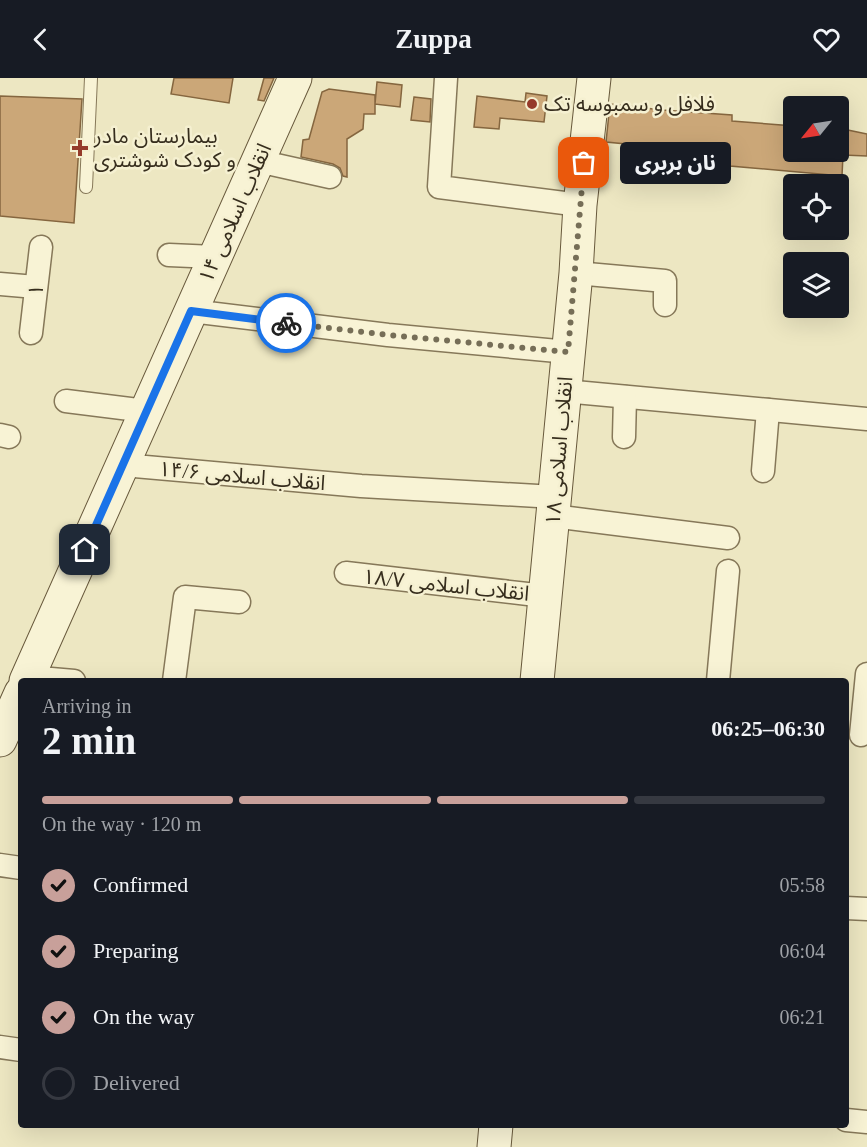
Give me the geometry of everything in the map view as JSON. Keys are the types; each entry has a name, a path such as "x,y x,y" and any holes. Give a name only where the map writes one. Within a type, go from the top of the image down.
{"street":[{"name":"۱۴ انقلاب اسلامی","path":"28,678 295,78"},
{"path":"446,78 439,187 580,205"},
{"name":"۱۸ انقلاب اسلامی","path":"537,678 576,273 580,205 594,78"},
{"path":"258,161 330,177"},
{"name":"۱","path":"31,333 41,247"},
{"path":"169,255 215,257"},
{"path":"576,273 665,281 665,305"},
{"path":"0,284 36,287"},
{"path":"191,311 388,335 568,352"},
{"path":"564,391 867,419"},
{"path":"624,437 625,397"},
{"path":"66,401 146,411"},
{"path":"763,471 768,410"},
{"name":"۱۴/۶ انقلاب اسلامی","path":"123,465 554,506 728,538"},
{"path":"718,678 728,570"},
{"name":"۱۸/۷ انقلاب اسلامی","path":"346,573 545,596"},
{"path":"174,678 184,597 239,602"},
{"path":"858,734 867,674"},
{"name":"۱۴ انقلاب اسلامی","path":"0,740 18,700"},
{"path":"0,865 18,868"},
{"path":"849,908 867,909"},
{"path":"0,1047 18,1050"},
{"path":"849,1120 867,1122"},
{"path":"494,1147 496,1128"}],"lane":[{"path":"86,187 91,78"}],"building":[{"path":"174,78 233,78 229,103 171,94"},
{"path":"264,78 274,78 264,101 258,100"},
{"path":"377,82 402,85 400,107 375,104"},
{"path":"329,89 375,95 375,114 364,114 363,129 347,139 347,177 343,176 340,168 333,164 301,157 303,140 309,139 322,92"},
{"path":"526,93 547,96 544,122 500,118 499,129 474,127 477,96 525,102"},
{"path":"0,96 82,99 74,223 0,216"},
{"path":"414,97 431,99 430,122 411,120"},
{"path":"610,104 732,115 732,121 783,125 783,162 843,162 842,174 730,166 730,154 606,142"},
{"path":"849,130 867,134 867,156 849,155"}],"way so far":[{"path":"286,323 568,352 584,163"}],"place":[{"name":"فلافل و سمبوسه تک","path":"532,104"},
{"name":"بیمارستان مادر و کودک شوشتری","path":"80,148"},
{"name":"نان بربری","path":"584,163"}],"route":[{"path":"85,550 191,311 286,323"}]}
